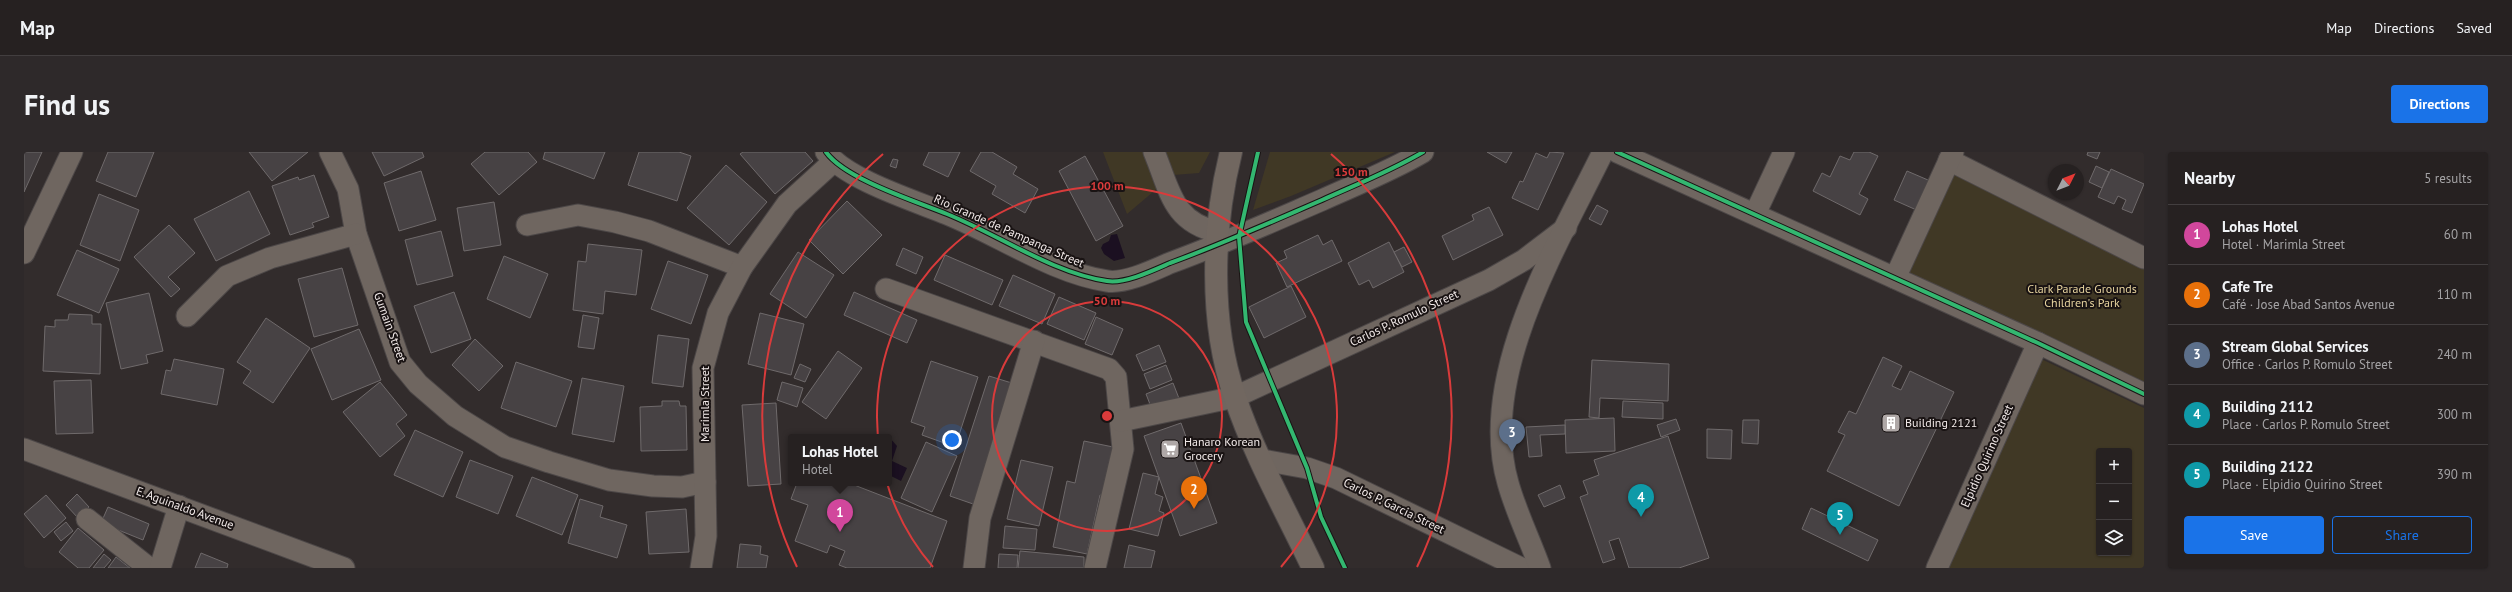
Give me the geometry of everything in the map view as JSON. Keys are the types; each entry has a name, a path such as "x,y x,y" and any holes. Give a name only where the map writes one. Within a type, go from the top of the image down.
{"main road":[{"path":"1231,152 1222,186 1217,239 1218,321 1235,397 1262,460 1313,568"}],"street":[{"path":"24,253 72,152"},
{"name":"Gumain Street","path":"330,152 348,189 356,234 400,362 418,384 455,416 505,446 609,480 682,487 705,482"},
{"path":"1154,152 1182,215 1217,239"},
{"name":"Rio Grande de Pampanga Street","path":"829,157 880,187 958,218 1083,276 1110,282 1135,277 1217,239 1376,176 1423,152"},
{"name":"Carlos P. Romulo Street","path":"1540,568 1508,482 1502,447 1506,379 1514,347 1525,316 1603,152"},
{"path":"1617,152 2038,343 2144,394"},
{"path":"1755,214 1784,152"},
{"path":"1894,278 1951,156 2144,258"},
{"name":"Marimla Street","path":"701,568 706,536 703,368 718,313 742,267 787,204 829,157"},
{"path":"527,225 578,215 615,222 649,231 742,267"},
{"name":"Carlos P. Romulo Street","path":"1121,421 1235,397 1489,280 1524,260 1566,228"},
{"path":"187,316 227,276 270,258 356,234"},
{"path":"886,289 1034,340 1109,369 1116,377 1123,449 1095,568"},
{"path":"974,568 980,518 1034,340"},
{"name":"Elpidio Quirino Street","path":"1937,568 2038,343"},
{"name":"E. Aguinaldo Avenue","path":"24,449 344,568"},
{"name":"Carlos P. Garcia Street","path":"1262,460 1307,468 1336,478 1521,568"},
{"path":"160,568 179,506"},
{"path":"87,520 149,568"}],"green space":[{"path":"1103,152 1210,152 1199,173 1173,175 1127,214"},
{"path":"1270,152 1395,152 1291,196 1253,210"},
{"name":"Clark Parade Grounds Children's Park","path":"1953,173 2144,266 2144,386 1906,271"},
{"path":"2037,357 2144,408 2144,568 1943,568"}],"shaded area":[{"path":"1117,234 1125,258 1114,261 1104,254 1101,248 1103,244 1109,241 1111,235"},
{"path":"892,440 897,446 892,461"},
{"path":"892,461 907,468 901,481 892,476"}],"building":[{"path":"24,152 42,152 24,192"},
{"path":"108,152 154,152 136,197 96,181"},
{"path":"249,152 308,152 272,181"},
{"path":"372,152 422,152 424,157 384,176"},
{"path":"485,152 528,152 537,162 499,195 471,164"},
{"path":"545,152 605,152 594,179 543,159"},
{"path":"639,152 679,152 691,156 677,201 628,185"},
{"path":"743,152 805,152 813,161 775,194 740,154"},
{"path":"929,152 960,152 948,177 923,165"},
{"path":"981,152 992,152 1017,167 1013,174 1038,189 1025,213 992,194 996,186 970,171"},
{"path":"1487,152 1512,152 1506,163"},
{"path":"1550,152 1564,153 1538,210 1512,198 1520,181 1523,182 1536,153 1547,158"},
{"path":"1854,152 1869,152 1878,156 1859,194 1868,199 1860,215 1813,191 1822,173 1830,177 1840,156 1850,160"},
{"path":"2088,152 2100,152 2097,159 2087,155"},
{"path":"1085,156 1123,226 1096,241 1059,171"},
{"path":"893,159 898,160 896,168 890,166"},
{"path":"726,165 767,202 729,245 687,208"},
{"path":"2096,166 2109,172 2102,188 2089,182"},
{"path":"2111,169 2144,184 2132,213 2122,209 2126,200 2118,196 2114,204 2098,197"},
{"path":"421,171 436,220 399,231 384,183"},
{"path":"1907,171 1935,183 1921,212 1894,200"},
{"path":"314,175 329,217 312,223 314,227 290,235 272,186 298,177 299,180"},
{"path":"249,191 270,234 216,261 194,219"},
{"path":"99,194 139,210 120,261 80,245"},
{"path":"847,201 882,235 843,274 809,240"},
{"path":"494,202 501,245 464,251 457,208"},
{"path":"1597,205 1608,211 1601,225 1589,219"},
{"path":"1489,207 1503,235 1453,260 1442,236 1474,220 1472,215"},
{"path":"169,225 195,253 168,277 180,289 171,297 134,257"},
{"path":"441,231 453,276 417,285 405,240"},
{"path":"1318,235 1323,245 1332,240 1342,261 1287,287 1276,263 1287,258 1284,251"},
{"path":"1389,242 1404,272 1373,288 1369,280 1359,285 1348,263"},
{"path":"588,244 642,250 636,295 605,291 603,314 573,310 578,261 586,262"},
{"path":"1404,247 1412,262 1402,267 1394,252"},
{"path":"903,248 923,257 916,274 896,265"},
{"path":"77,250 119,269 99,313 57,295"},
{"path":"798,252 834,275 806,318 770,294"},
{"path":"945,255 1003,280 992,305 934,280"},
{"path":"504,256 548,274 530,318 487,299"},
{"path":"668,261 708,275 691,324 651,309"},
{"path":"342,268 358,325 314,337 298,279"},
{"path":"1013,275 1055,294 1042,324 999,306"},
{"path":"1291,286 1306,317 1264,338 1249,307"},
{"path":"454,292 471,339 431,353 414,306"},
{"path":"854,292 917,320 907,343 844,315"},
{"path":"149,293 163,351 146,355 148,363 121,369 106,303"},
{"path":"1059,297 1096,313 1084,340 1047,324"},
{"path":"760,313 804,324 791,375 748,364"},
{"path":"69,314 92,315 92,324 101,324 100,374 43,371 45,326 55,327 55,320 68,320"},
{"path":"583,315 599,318 594,349 578,347"},
{"path":"1096,317 1123,329 1112,355 1085,344"},
{"path":"266,318 310,348 273,403 243,383 251,371 237,362"},
{"path":"359,329 381,380 332,400 311,349"},
{"path":"658,335 689,339 683,387 652,383"},
{"path":"475,339 503,366 479,391 452,365"},
{"path":"1159,345 1166,362 1143,371 1136,355"},
{"path":"838,351 862,368 826,419 802,402"},
{"name":"Building 2121","path":"1883,357 1902,366 1892,386 1901,390 1910,371 1954,392 1899,506 1827,471 1845,435 1838,432 1849,411 1856,414"},
{"path":"174,359 224,369 217,405 161,394 166,370 171,371"},
{"path":"1592,360 1669,364 1668,401 1600,398 1599,418 1589,417"},
{"path":"931,361 978,377 958,438 949,435 947,444 922,435 925,427 911,422"},
{"path":"516,362 572,381 556,427 501,408"},
{"path":"800,364 811,369 805,382 794,378"},
{"path":"1166,365 1172,380 1150,389 1144,374"},
{"path":"989,376 1015,384 976,505 950,496"},
{"path":"582,378 624,386 614,442 572,434"},
{"path":"91,380 93,433 56,434 54,381"},
{"path":"380,382 407,415 396,424 405,436 380,457 343,412"},
{"path":"782,382 803,388 797,407 777,400"},
{"path":"1173,383 1180,401 1153,412 1146,394"},
{"path":"662,401 679,401 680,406 686,406 687,450 641,451 640,407 662,406"},
{"path":"1623,401 1663,403 1663,419 1622,417"},
{"path":"776,403 781,484 748,486 742,405"},
{"path":"1614,418 1615,451 1566,453 1565,420"},
{"path":"1676,419 1680,430 1661,437 1657,425"},
{"path":"1743,420 1759,420 1758,444 1742,443"},
{"path":"1181,423 1217,523 1180,536 1144,436"},
{"path":"1565,425 1565,434 1540,435 1542,456 1529,457 1526,427"},
{"path":"1707,429 1732,430 1731,459 1707,458"},
{"path":"415,430 463,452 443,497 394,475"},
{"path":"1668,436 1709,558 1679,568 1629,568 1619,538 1609,541 1615,559 1603,563 1580,497 1588,494 1583,481 1599,475 1594,460"},
{"path":"1084,441 1118,448 1107,497 1100,495 1087,554 1053,547 1067,481 1075,483"},
{"path":"926,442 957,456 932,512 901,498"},
{"path":"470,460 513,476 498,514 456,497"},
{"path":"1021,460 1053,467 1039,526 1007,519"},
{"path":"1143,473 1159,477 1155,494 1163,497 1159,511 1164,513 1158,536 1129,529"},
{"path":"532,477 578,495 562,535 516,516"},
{"path":"1560,485 1565,498 1544,507 1538,495"},
{"path":"796,486 857,486 947,521 930,568 847,568 839,565 845,551 830,545 827,553 795,541 808,505 791,499"},
{"path":"77,494 89,507 78,518 66,505"},
{"path":"46,495 66,518 44,538 24,514"},
{"path":"580,499 603,506 600,517 627,525 617,558 568,543"},
{"path":"108,507 149,524 143,540 101,523"},
{"path":"1811,508 1878,540 1868,561 1802,529"},
{"path":"686,509 689,552 649,554 646,512"},
{"path":"66,522 73,531 61,541 54,532"},
{"path":"1005,526 1037,529 1035,550 1003,548"},
{"path":"78,528 104,550 89,568 78,568 59,552"},
{"path":"740,544 761,546 760,554 768,556 766,568 737,568"},
{"path":"1129,545 1155,551 1151,568 1124,568"},
{"path":"1020,551 1084,557 1084,568 1018,568"},
{"path":"201,553 228,564 227,568 195,568"},
{"path":"104,554 111,560 104,568 93,568"},
{"path":"999,554 1018,555 1017,568 998,568"},
{"path":"116,557 130,568 108,568"}],"cycle path":[{"path":"826,152 835,162 864,180 967,223 1046,262 1087,277 1107,281 1122,280 1139,276 1246,233 1373,178 1423,152"},
{"path":"1258,152 1239,237 1246,322 1307,468 1321,517 1345,568"},
{"path":"1617,152 2038,343 2144,394"}],"place":[{"name":"Building 2121","path":"1891,423"},
{"name":"Hanaro Korean Grocery","path":"1170,449"},
{"name":"Stream Global Services","path":"1512,452"},
{"name":"Cafe Tre","path":"1194,509"},
{"name":"Building 2112","path":"1641,517"},
{"name":"Lohas Hotel","path":"840,532"},
{"name":"Building 2122","path":"1840,535"}]}
